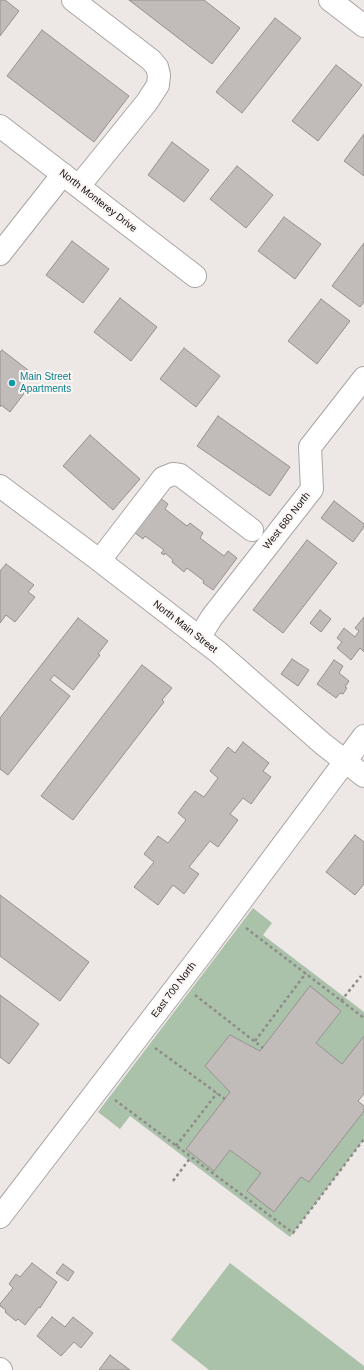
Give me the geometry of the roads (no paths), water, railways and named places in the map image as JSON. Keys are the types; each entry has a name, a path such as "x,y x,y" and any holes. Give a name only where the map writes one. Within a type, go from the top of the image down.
{"street":[{"path":"0,254 147,102 158,86 159,74 157,67 151,60 74,0"},
{"path":"330,0 357,14"},
{"name":"North Monterey Drive","path":"0,126 195,276"},
{"name":"West 680 North","path":"199,638 212,617 312,489 310,447 364,378"},
{"path":"100,560 163,478 173,474 180,475 252,530"},
{"name":"North Main Street","path":"0,486 100,560 218,652 323,744 364,776"},
{"name":"East 700 North","path":"0,1217 203,952 364,736"}],"place":[{"name":"Main Street Apartments","path":"12,383"}]}
